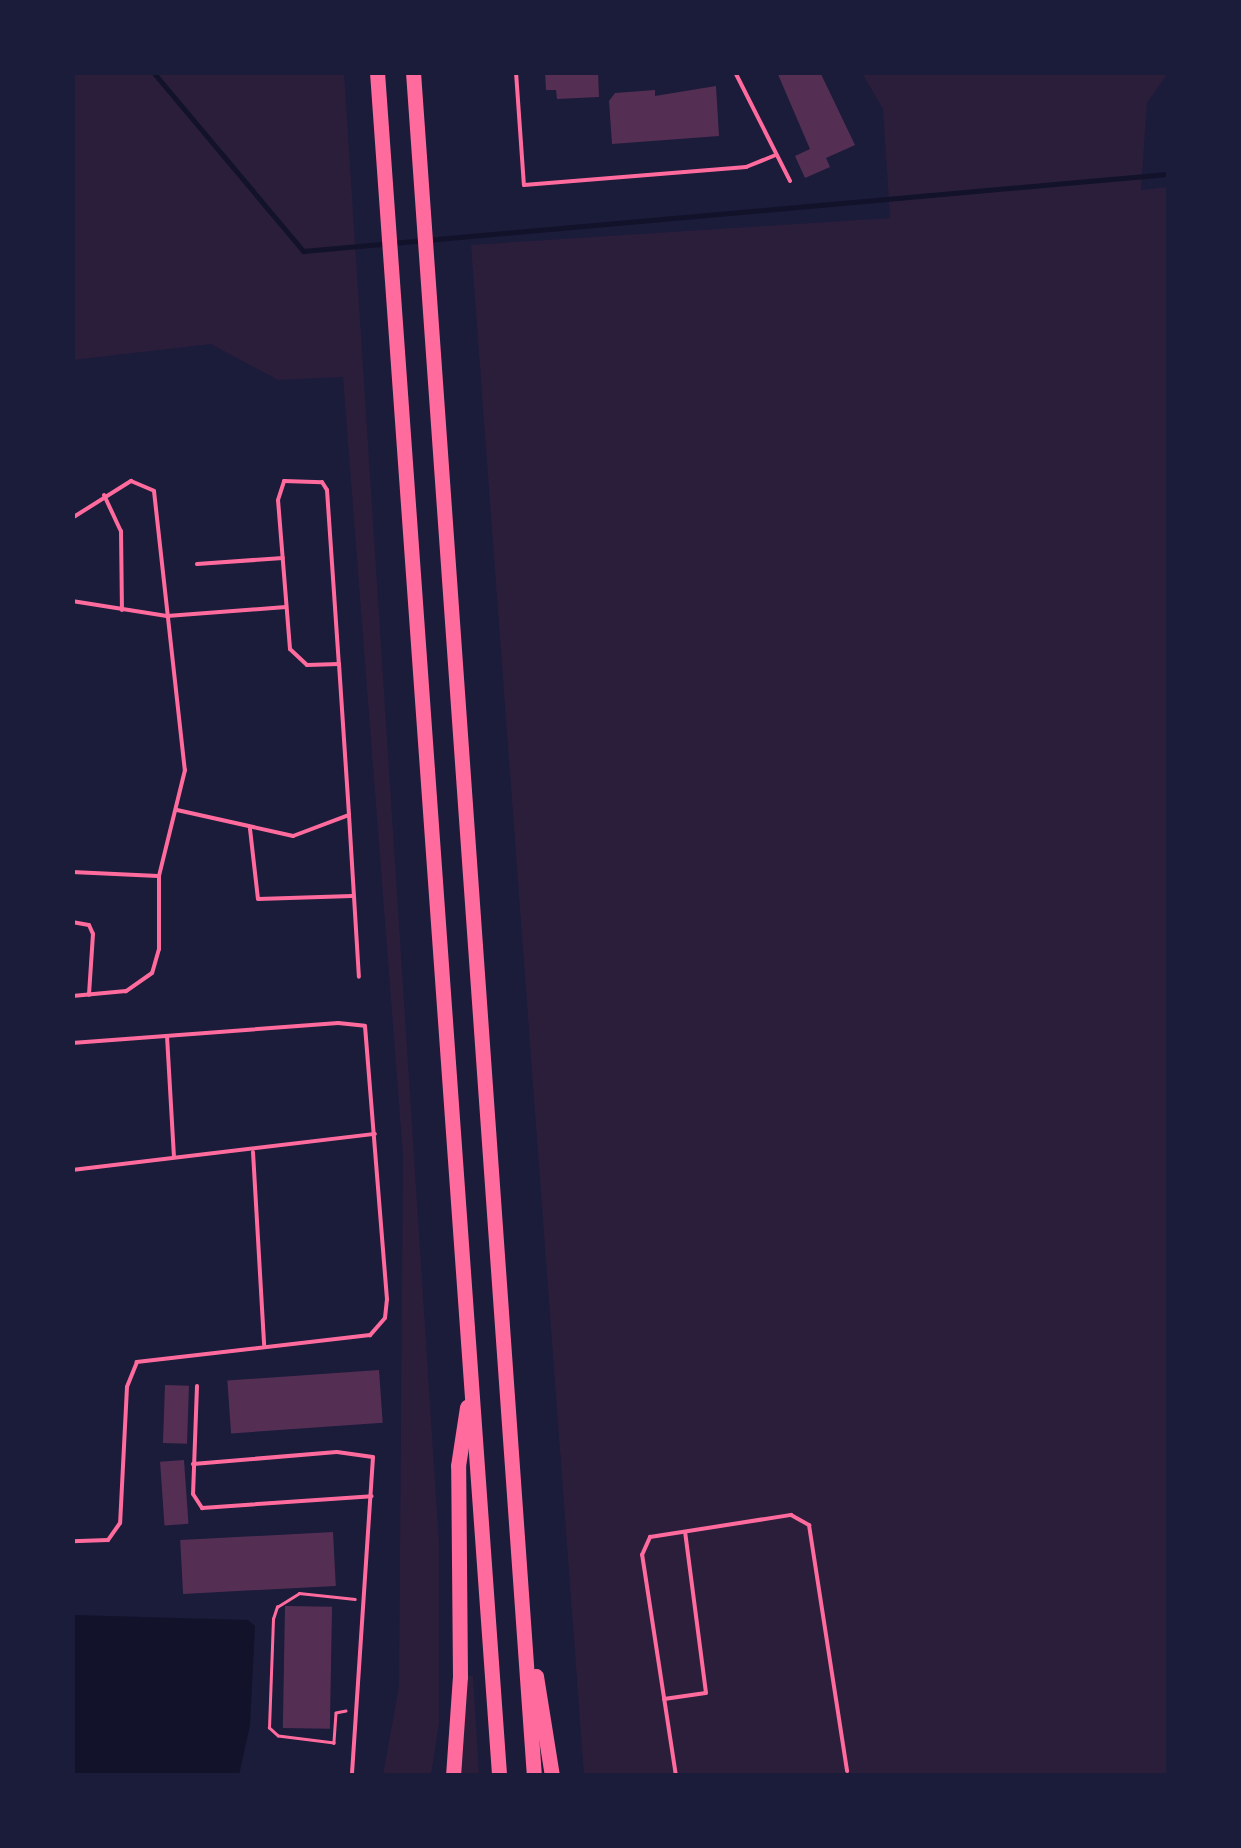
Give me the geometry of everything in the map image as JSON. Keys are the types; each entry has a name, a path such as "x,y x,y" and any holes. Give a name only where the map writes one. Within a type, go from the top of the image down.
{"highway":[{"path":"377,72 499,1776"},
{"path":"413,72 534,1776"},
{"path":"453,1776 460,1677 458,1466 471,1378"},
{"path":"520,1577 552,1776"}],"lane":[{"path":"516,72 524,185 746,166 776,154"},
{"path":"735,72 790,181"},
{"path":"72,518 104,494 131,481 146,482 154,491 185,770 159,876 159,950 152,974 126,992 72,996"},
{"path":"339,664 295,660 278,489 284,481 322,482 339,664 359,977"},
{"path":"104,494 120,530 122,610"},
{"path":"198,564 283,558"},
{"path":"72,601 167,616 288,607"},
{"path":"177,810 293,836 350,815"},
{"path":"250,829 258,899 354,896"},
{"path":"72,872 159,876"},
{"path":"72,922 88,925 93,934 88,994"},
{"path":"72,1043 338,1022 365,1026 386,1318 370,1335 137,1362 128,1387 120,1523 108,1540 72,1541"},
{"path":"166,1036 174,1158"},
{"path":"72,1170 253,1152 375,1134"},
{"path":"253,1152 264,1345"},
{"path":"197,1386 194,1494 202,1508 374,1496"},
{"path":"194,1464 364,1452 372,1456 374,1496 352,1776"},
{"path":"676,1776 642,1555 650,1538 791,1516 808,1525 847,1771"},
{"path":"664,1699 706,1693 685,1532"},
{"path":"819,1776 847,1771 862,1776"}],"path":[{"path":"360,1711 336,1713 334,1742 278,1736 269,1728 272,1619 277,1606 298,1593 367,1599"}],"shaded area":[{"path":"72,73 344,73 439,1543 439,1723 431,1775 383,1775 399,1686 403,1155 343,377 278,380 211,344 73,360"},
{"path":"862,73 1168,73 1147,103 1141,190 1168,187 1168,1775 584,1775 471,245 890,218 883,109"},
{"path":"73,1615 248,1620 255,1626 250,1725 239,1775 73,1775"},
{"path":"466,1676 473,1676 479,1775 460,1776"}],"building":[{"path":"545,72 598,72 599,97 557,99 556,90 546,90"},
{"path":"777,72 820,72 855,145 826,158 830,167 805,178 795,156 810,149"},
{"path":"716,86 719,136 612,144 609,101 615,93 655,90 655,96"},
{"path":"379,1370 383,1423 231,1433 227,1381"},
{"path":"165,1385 189,1386 187,1444 163,1443"},
{"path":"184,1460 188,1524 165,1526 160,1462"},
{"path":"333,1532 336,1586 183,1594 180,1540"},
{"path":"285,1606 332,1607 330,1729 283,1728"}],"waterway":[{"path":"153,72 303,251 1168,174"}]}
